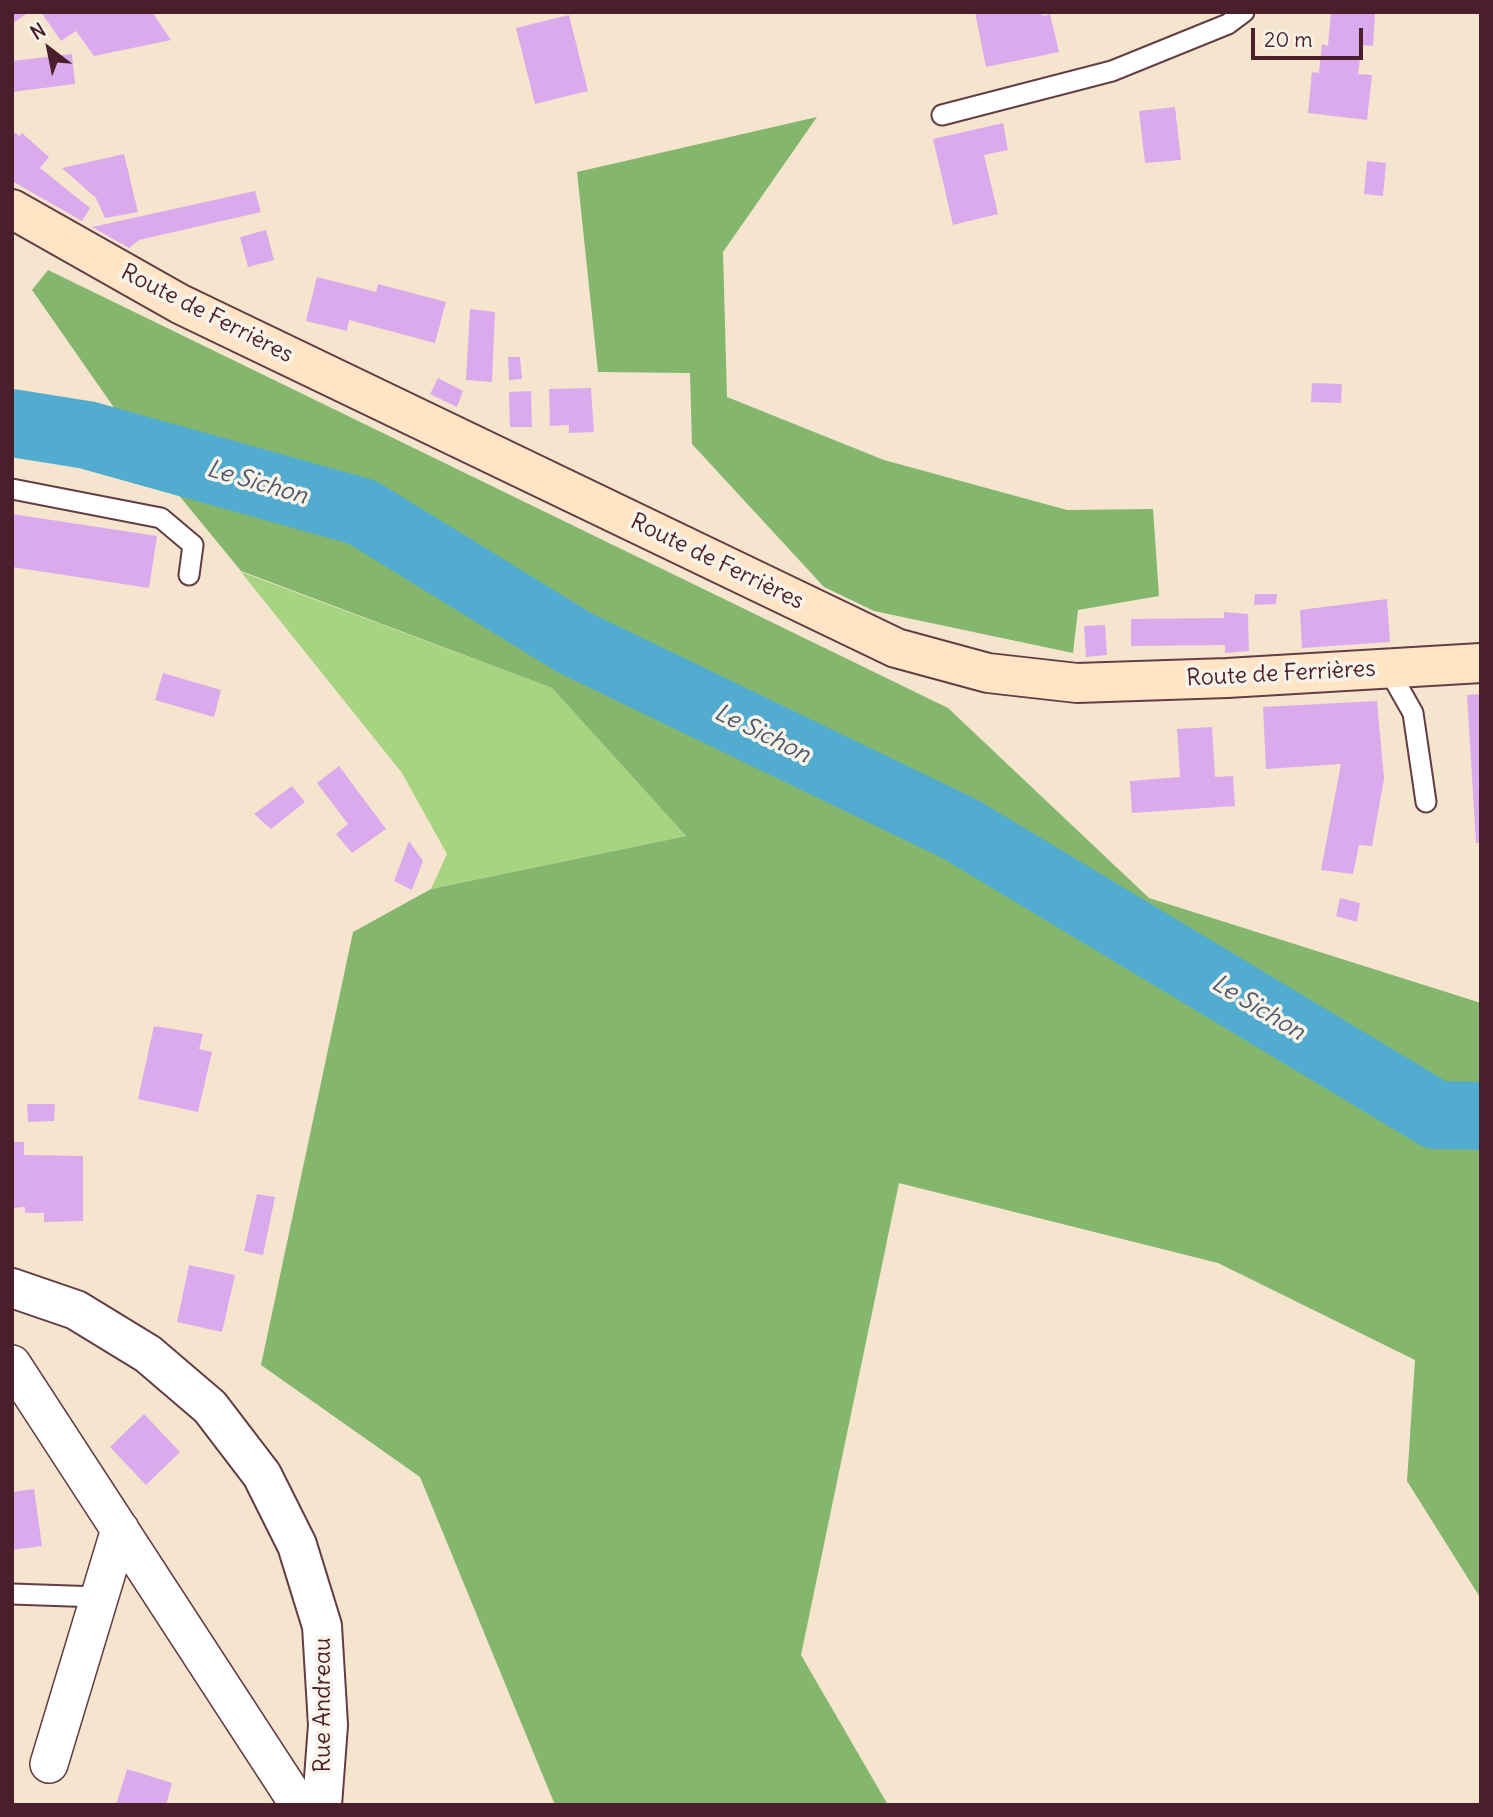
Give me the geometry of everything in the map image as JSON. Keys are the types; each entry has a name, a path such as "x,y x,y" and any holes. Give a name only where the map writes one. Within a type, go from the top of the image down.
{"main road":[{"name":"Route de Ferrières","path":"15,219 180,304 895,648 988,673 1077,683 1227,678 1481,663"}],"street":[{"name":"Rue Andreau","path":"12,1288 76,1310 148,1354 210,1407 262,1475 297,1545 322,1626 328,1725 321,1805"},
{"path":"12,1364 299,1805"},
{"path":"49,1764 120,1529"}],"lane":[{"path":"943,115 1112,71 1228,24 1244,12"},
{"path":"12,489 161,518 193,545 189,575"},
{"path":"1388,669 1413,713 1426,802"},
{"path":"12,1594 99,1597"}],"green space":[{"path":"817,117 723,252 727,397 884,460 1067,510 1153,509 1159,596 1078,610 1073,653 874,611 824,587 692,444 690,373 598,372 577,172"},
{"path":"48,270 948,708 1149,898 1481,1003 1481,1599 1407,1481 1415,1360 1218,1263 899,1183 801,1655 888,1805 555,1805 420,1477 261,1365 353,932 431,889 686,836 552,688 241,571 154,465 32,290"},
{"path":"241,572 552,688 686,836 431,889 447,854 402,773"}],"building":[{"path":"12,12 29,12 12,24"},
{"path":"41,12 152,12 171,40 94,56 76,31 61,41"},
{"path":"975,12 1042,12 1043,16 1050,14 1059,52 986,67"},
{"path":"1331,12 1375,12 1373,46 1362,45 1358,74 1372,75 1367,120 1308,113 1312,72 1319,73 1322,44 1328,46"},
{"path":"569,15 588,91 535,104 516,28"},
{"path":"72,54 75,84 12,92 12,61"},
{"path":"1175,107 1181,160 1145,163 1139,111"},
{"path":"1003,123 1008,150 984,155 998,214 953,225 933,139"},
{"path":"12,131 20,136 22,133 49,157 40,168 90,208 82,221 12,181"},
{"path":"124,154 138,212 105,218 96,198 62,168"},
{"path":"1367,161 1386,163 1383,196 1364,194"},
{"path":"255,191 261,212 139,240 129,248 92,227"},
{"path":"266,230 274,260 248,267 240,237"},
{"path":"317,277 376,292 378,284 446,302 435,343 349,320 347,331 306,321"},
{"path":"470,309 495,312 492,382 466,380"},
{"path":"508,357 520,357 522,379 509,380"},
{"path":"438,378 463,391 457,407 430,394"},
{"path":"1312,383 1342,384 1341,403 1311,402"},
{"path":"591,388 594,432 569,433 569,425 550,426 549,389"},
{"path":"531,391 532,427 510,427 509,392"},
{"path":"12,514 157,536 149,588 12,567"},
{"path":"1255,594 1277,594 1276,604 1254,605"},
{"path":"1387,599 1390,642 1302,648 1300,610"},
{"path":"1224,612 1248,614 1249,651 1225,653 1225,645 1131,646 1131,619 1224,618"},
{"path":"1105,625 1107,655 1086,657 1084,626"},
{"path":"163,673 221,690 214,717 155,700"},
{"path":"1481,694 1481,843 1476,843 1467,695"},
{"path":"1377,701 1384,779 1372,846 1359,845 1353,874 1321,870 1341,764 1266,769 1263,707"},
{"path":"1212,727 1215,777 1233,776 1235,806 1132,813 1130,781 1180,777 1177,729"},
{"path":"339,766 386,829 352,853 336,834 348,824 317,783"},
{"path":"292,786 305,802 271,829 254,814"},
{"path":"409,841 423,861 412,890 394,881"},
{"path":"1340,898 1360,903 1357,922 1336,916"},
{"path":"154,1026 203,1034 199,1049 212,1052 198,1112 138,1099"},
{"path":"27,1104 55,1104 54,1121 28,1122"},
{"path":"12,1142 24,1142 24,1155 83,1156 83,1221 44,1222 44,1213 25,1213 25,1207 12,1208"},
{"path":"257,1194 275,1197 263,1255 244,1251"},
{"path":"189,1265 235,1275 222,1332 177,1322"},
{"path":"144,1414 180,1452 146,1485 110,1447"},
{"path":"34,1489 42,1546 12,1550 12,1492"},
{"path":"127,1769 172,1783 166,1805 116,1805"}],"waterway":[{"name":"Le Sichon","path":"12,423 87,435 362,512 575,643 960,829 1436,1115 1481,1116"}]}
